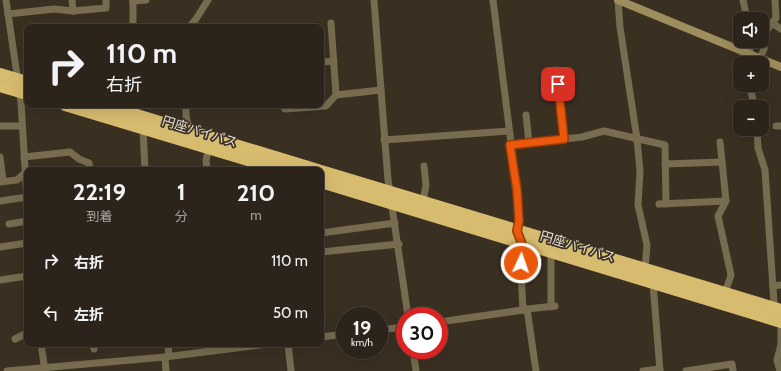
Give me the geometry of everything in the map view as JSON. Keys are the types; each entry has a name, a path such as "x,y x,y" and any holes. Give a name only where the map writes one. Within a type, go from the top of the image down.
{"highway":[{"path":"0,74 23,87"},
{"path":"0,86 23,87"},
{"name":"円座バイパス","path":"75,108 267,167"},
{"name":"円座バイパス","path":"123,108 135,110 190,130 308,167"},
{"name":"円座バイパス","path":"324,172 391,198 522,244 653,283 779,318"},
{"name":"円座バイパス","path":"324,183 391,198 423,202 725,293 779,318"},
{"path":"517,231 522,244"},
{"path":"644,269 653,283"}],"main road":[{"path":"618,0 748,56"},
{"path":"769,62 781,67"}],"street":[{"path":"6,0 5,11 23,87 22,126 25,167"},
{"path":"72,0 72,11"},
{"path":"5,11 54,9 72,11 106,8 106,0"},
{"path":"133,24 133,1 146,0"},
{"path":"192,24 208,0"},
{"path":"374,0 384,140 407,307"},
{"path":"492,0 517,197 519,221 517,231"},
{"path":"618,0 620,27 637,139 640,171 638,205 647,245 644,269"},
{"path":"743,0 746,12"},
{"path":"761,56 764,49 762,35 776,18 775,0"},
{"path":"331,23 336,95"},
{"path":"772,23 781,29"},
{"path":"324,62 334,61"},
{"path":"557,70 564,139"},
{"path":"324,106 326,106 336,95 381,90"},
{"path":"186,108 186,117 190,130"},
{"path":"286,108 299,108"},
{"path":"526,115 529,143"},
{"path":"0,126 22,126"},
{"path":"143,129 145,167"},
{"path":"384,140 509,131"},
{"path":"510,145 582,137 604,131 665,145 662,204 726,201"},
{"path":"757,136 758,148 765,170 774,303 779,318 781,345 777,360 780,371"},
{"path":"720,142 726,201 718,216 731,275 725,293"},
{"path":"207,167 208,148"},
{"path":"24,157 70,152 79,159 89,163 90,167"},
{"path":"0,157 2,182 17,180 24,174"},
{"path":"665,164 722,162"},
{"path":"423,202 426,185 424,166"},
{"path":"0,201 24,197"},
{"path":"9,224 24,222"},
{"path":"324,233 395,223"},
{"path":"0,247 24,243"},
{"path":"324,252 399,244"},
{"path":"522,244 520,253 525,310 536,371"},
{"path":"448,321 553,306 551,253"},
{"path":"0,280 24,276"},
{"path":"643,371 660,370 653,283"},
{"path":"773,286 781,285"},
{"path":"15,339 24,334"},
{"path":"324,337 336,335"},
{"path":"41,347 45,369"},
{"path":"166,371 168,347"},
{"path":"7,371 67,368 242,347"},
{"path":"288,347 291,371"},
{"path":"414,359 416,371"},
{"path":"103,363 103,371"},
{"path":"686,371 732,364 733,371"}],"route":[{"path":"521,263 520,253 522,244 517,231 519,221 517,190 510,145 564,139 558,84"}]}
